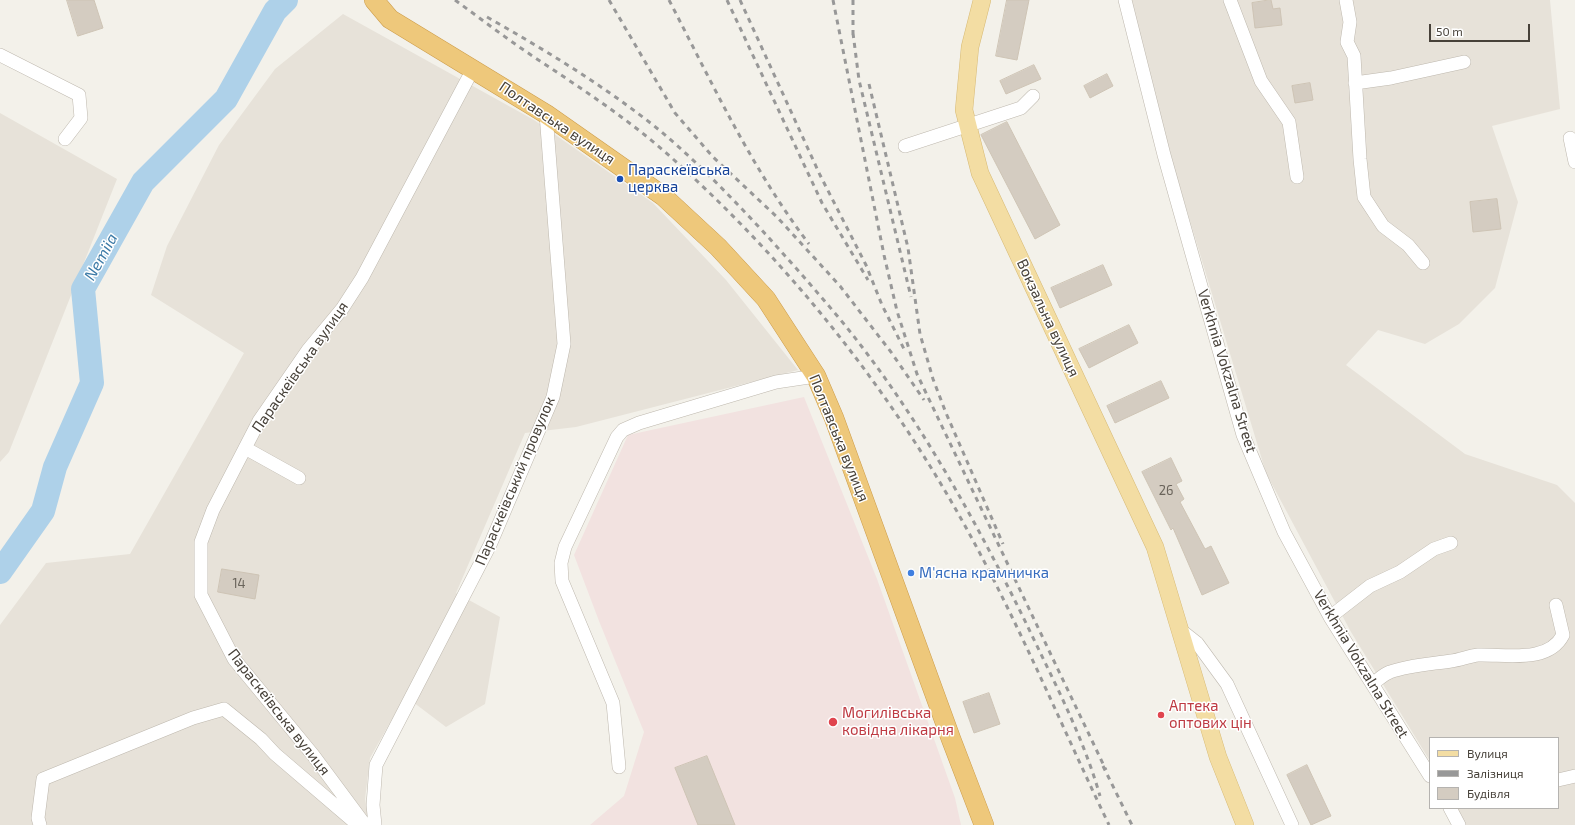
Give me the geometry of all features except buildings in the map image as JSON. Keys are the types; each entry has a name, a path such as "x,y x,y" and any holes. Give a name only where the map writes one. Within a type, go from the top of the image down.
{"highway":[{"name":"Полтавська вулиця","path":"374,0 390,19 546,114 663,196 718,247 766,299 816,376 834,418 948,732 984,825"}],"main road":[{"name":"Вокзальна вулиця","path":"982,0 970,47 964,110 980,173 1155,547 1178,628 1218,757 1245,825"}],"street":[{"name":"Verkhnia Vokzalna Street","path":"1125,0 1164,155 1243,435 1284,532 1330,617 1429,774"},
{"path":"1230,0 1261,81 1289,122 1297,177"},
{"path":"1346,0 1350,22 1347,42 1354,56 1360,159 1364,197 1383,226 1408,245 1423,263"},
{"path":"0,55 80,95 81,118 65,139"},
{"path":"1355,83 1391,78 1464,62"},
{"name":"Параскеївська вулиця","path":"365,825 313,755 234,659 202,595 201,542 213,510 263,415 308,350 342,309 362,278 473,69"},
{"path":"905,146 968,124 1021,108 1033,96"},
{"name":"Параскеївський провулок","path":"375,825 373,805 376,765 490,545 553,397 564,344 546,114"},
{"path":"1570,138 1575,162"},
{"path":"619,767 613,702 562,581 562,563 565,547 617,437 623,430 639,423 776,382 816,376"},
{"path":"245,448 299,478"},
{"path":"1330,617 1370,586 1400,572 1434,549 1451,543"},
{"path":"1372,684 1389,672 1422,665 1477,655 1503,656 1537,654 1551,649 1559,642 1563,635 1556,605"},
{"path":"1178,628 1197,643 1227,684 1292,825"},
{"path":"40,825 38,818 43,779 193,718 224,709 261,739 275,754 358,825"},
{"path":"1559,780 1575,776"},
{"path":"1453,809 1459,825"}],"shaded area":[{"path":"1130,0 1550,0 1560,109 1492,126 1518,202 1495,288 1459,324 1425,344 1378,330 1346,365 1465,454 1557,485 1575,503 1575,825 1464,825 1456,809 1559,809 1559,737 1429,737 1429,759 1351,632 1266,473 1162,128"},
{"path":"343,14 534,120 653,203 726,280 798,370 576,427 525,433 456,593 500,617 485,704 446,727 405,696 370,758 365,799 370,825 0,825 0,625 46,563 130,554 244,353 151,295 167,246 219,145 275,69"},
{"path":"0,113 117,179 9,452 0,462"},
{"path":"804,397 877,579 955,798 961,825 590,825 624,796 644,732 574,555 628,435"}],"waterway":[{"name":"Nemiia","path":"0,572 43,511 55,467 92,383 83,289 143,182 226,99 275,11 286,0"}],"railway":[{"path":"455,0 514,43 605,105 657,145 716,199 757,241 834,329 903,424 964,524 1021,635 1109,825"},
{"path":"609,0 675,113 713,157 777,217 840,286 891,352 924,400"},
{"path":"669,0 717,94 751,156 788,215 809,244"},
{"path":"727,0 822,203 868,280"},
{"path":"740,0 820,175 866,265 882,305 905,351"},
{"path":"833,0 884,255 897,311 917,374 1106,770"},
{"path":"853,0 853,38"},
{"path":"487,17 551,55 613,95 669,138 714,180 770,239 817,292 871,358 896,394 943,468 1007,584 1067,708 1085,752 1100,796"},
{"path":"853,33 859,80 911,297"},
{"path":"869,84 908,248 920,334 933,379 946,413 1003,544"},
{"path":"1103,766 1132,825"}],"place":[{"name":"Параскеївська церква","path":"620,179"},
{"name":"М'ясна крамничка","path":"911,573"},
{"name":"Аптека оптових цін","path":"1161,715"},
{"name":"Могилівська ковідна лікарня","path":"833,722"}]}
